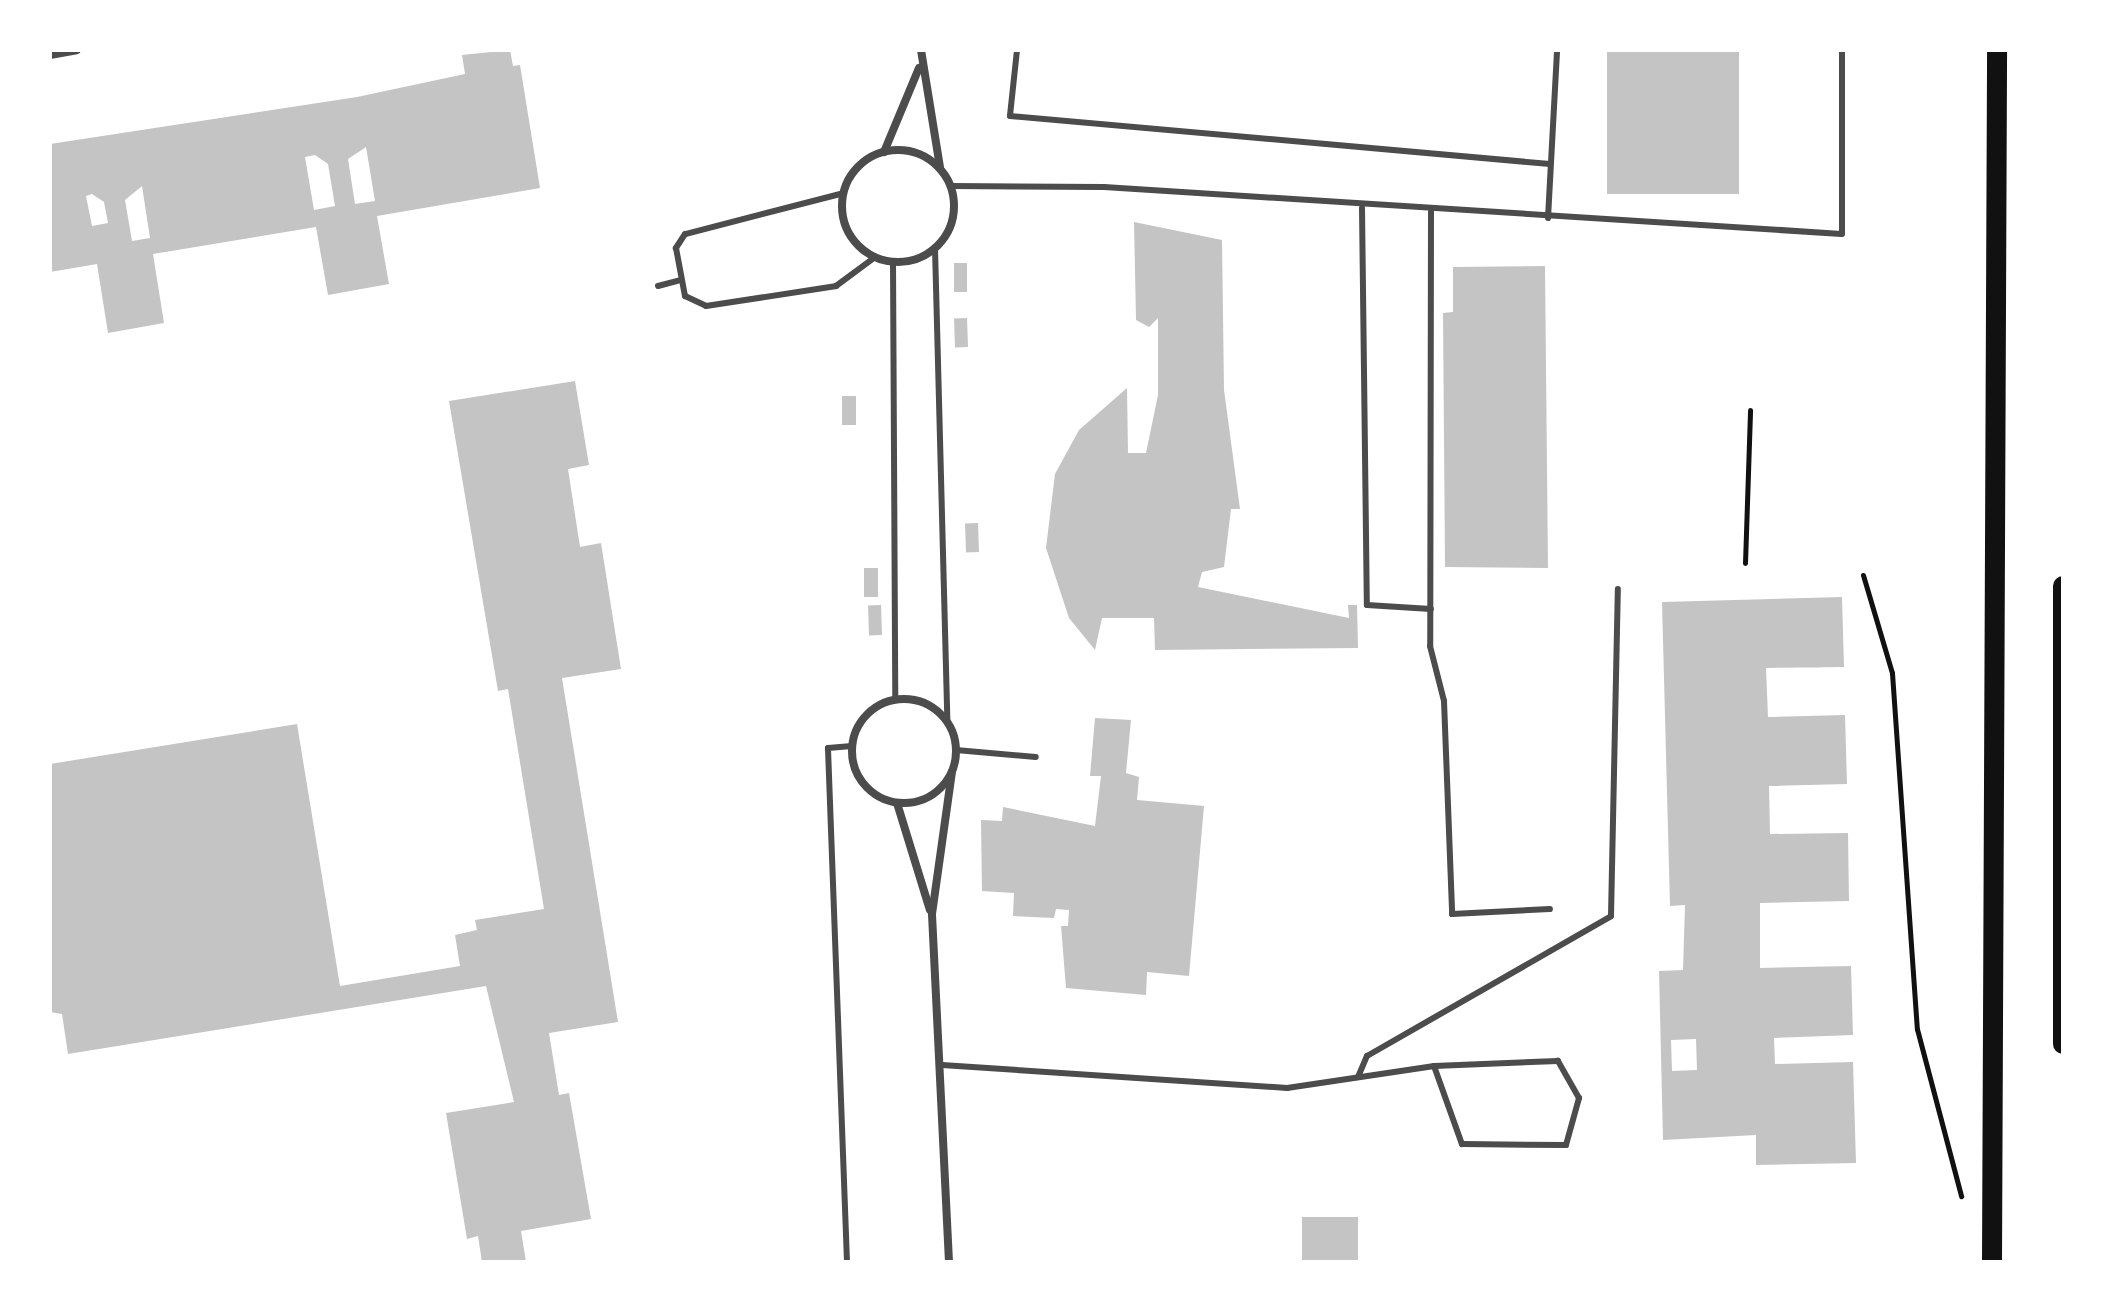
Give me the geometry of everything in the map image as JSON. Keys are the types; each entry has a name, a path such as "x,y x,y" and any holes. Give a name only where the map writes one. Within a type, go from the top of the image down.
{"main road":[{"path":"1992,1262 1997,50"},
{"path":"2063,586 2063,1044"}],"street":[{"path":"50,55 77,50"},
{"path":"921,50 920,66 940,169 951,186 953,220 935,248 893,262 875,257 852,238 844,193 858,167 884,152 915,153 940,169"},
{"path":"884,152 920,66"},
{"path":"949,1262 942,1065 932,914 956,750 947,722 924,703 895,700 861,721 852,746 863,784 897,803 924,800 952,772"},
{"path":"897,803 932,914"}],"lane":[{"path":"1017,50 1010,116 1550,164"},
{"path":"1548,218 1557,50"},
{"path":"951,186 1104,187 1362,208 1842,234 1842,50"},
{"path":"844,193 685,234 676,248 685,296 706,306 836,286 875,257"},
{"path":"1362,208 1367,605 1431,609"},
{"path":"1431,212 1430,646 1444,701 1452,914 1550,909"},
{"path":"935,248 947,722"},
{"path":"893,262 895,700"},
{"path":"658,286 680,280"},
{"path":"1358,1077 1367,1056 1611,916 1618,589"},
{"path":"847,1262 828,748 852,746"},
{"path":"956,750 1036,757"},
{"path":"942,1065 1287,1088 1434,1066 1558,1061 1579,1098 1566,1145 1462,1144 1434,1066"}],"path":[{"path":"1745,563 1750,410"},
{"path":"1863,575 1892,673 1917,1029 1962,1201"}],"building":[{"path":"510,50 513,66 520,65 540,188 377,216 389,284 328,295 316,227 153,254 164,323 108,333 97,264 50,272 50,144 357,97 465,74 462,55","holes":["366,147 375,201 355,204 348,159","315,155 328,164 335,206 314,210 305,157","142,186 150,238 132,241 125,200","92,194 104,202 108,223 92,226 86,196"]},
{"path":"1607,50 1739,50 1739,194 1607,194"},
{"path":"1134,222 1222,240 1224,390 1240,509 1231,509 1224,567 1202,572 1198,587 1349,618 1348,605 1357,605 1358,648 1155,650 1154,618 1102,618 1095,650 1069,618 1046,548 1055,474 1079,430 1127,388 1128,453 1146,453 1158,395 1158,318 1149,327 1136,320"},
{"path":"954,263 967,263 967,292 954,292"},
{"path":"1545,266 1548,568 1445,567 1443,313 1453,312 1453,267"},
{"path":"954,318 967,318 968,347 955,347"},
{"path":"575,381 589,465 568,469 580,547 601,543 621,669 562,678 618,1022 549,1033 559,1095 569,1093 591,1219 521,1231 526,1262 482,1262 478,1236 467,1239 446,1113 514,1102 486,986 68,1054 62,1014 50,1012 50,764 297,724 340,986 460,966 455,935 477,930 475,920 544,909 508,689 498,691 449,401"},
{"path":"842,396 856,396 856,425 842,425"},
{"path":"965,523 978,523 979,552 966,552"},
{"path":"864,568 878,568 878,597 864,597"},
{"path":"1842,597 1844,667 1766,668 1768,717 1845,715 1847,784 1769,786 1770,834 1848,833 1849,901 1760,903 1760,968 1851,966 1853,1035 1774,1038 1775,1064 1853,1062 1856,1163 1756,1165 1756,1135 1663,1140 1659,971 1683,970 1685,905 1670,906 1662,602","holes":["1696,1039 1697,1070 1672,1071 1671,1040"]},
{"path":"868,605 881,605 882,635 869,635"},
{"path":"1095,718 1131,720 1126,773 1139,777 1137,800 1204,806 1189,976 1147,972 1146,995 1066,988 1061,926 1068,926 1069,910 1056,909 1054,918 1013,916 1014,893 982,891 981,820 1002,821 1003,807 1095,826 1101,776 1090,776"},
{"path":"1302,1217 1358,1217 1358,1262 1302,1262"}]}
